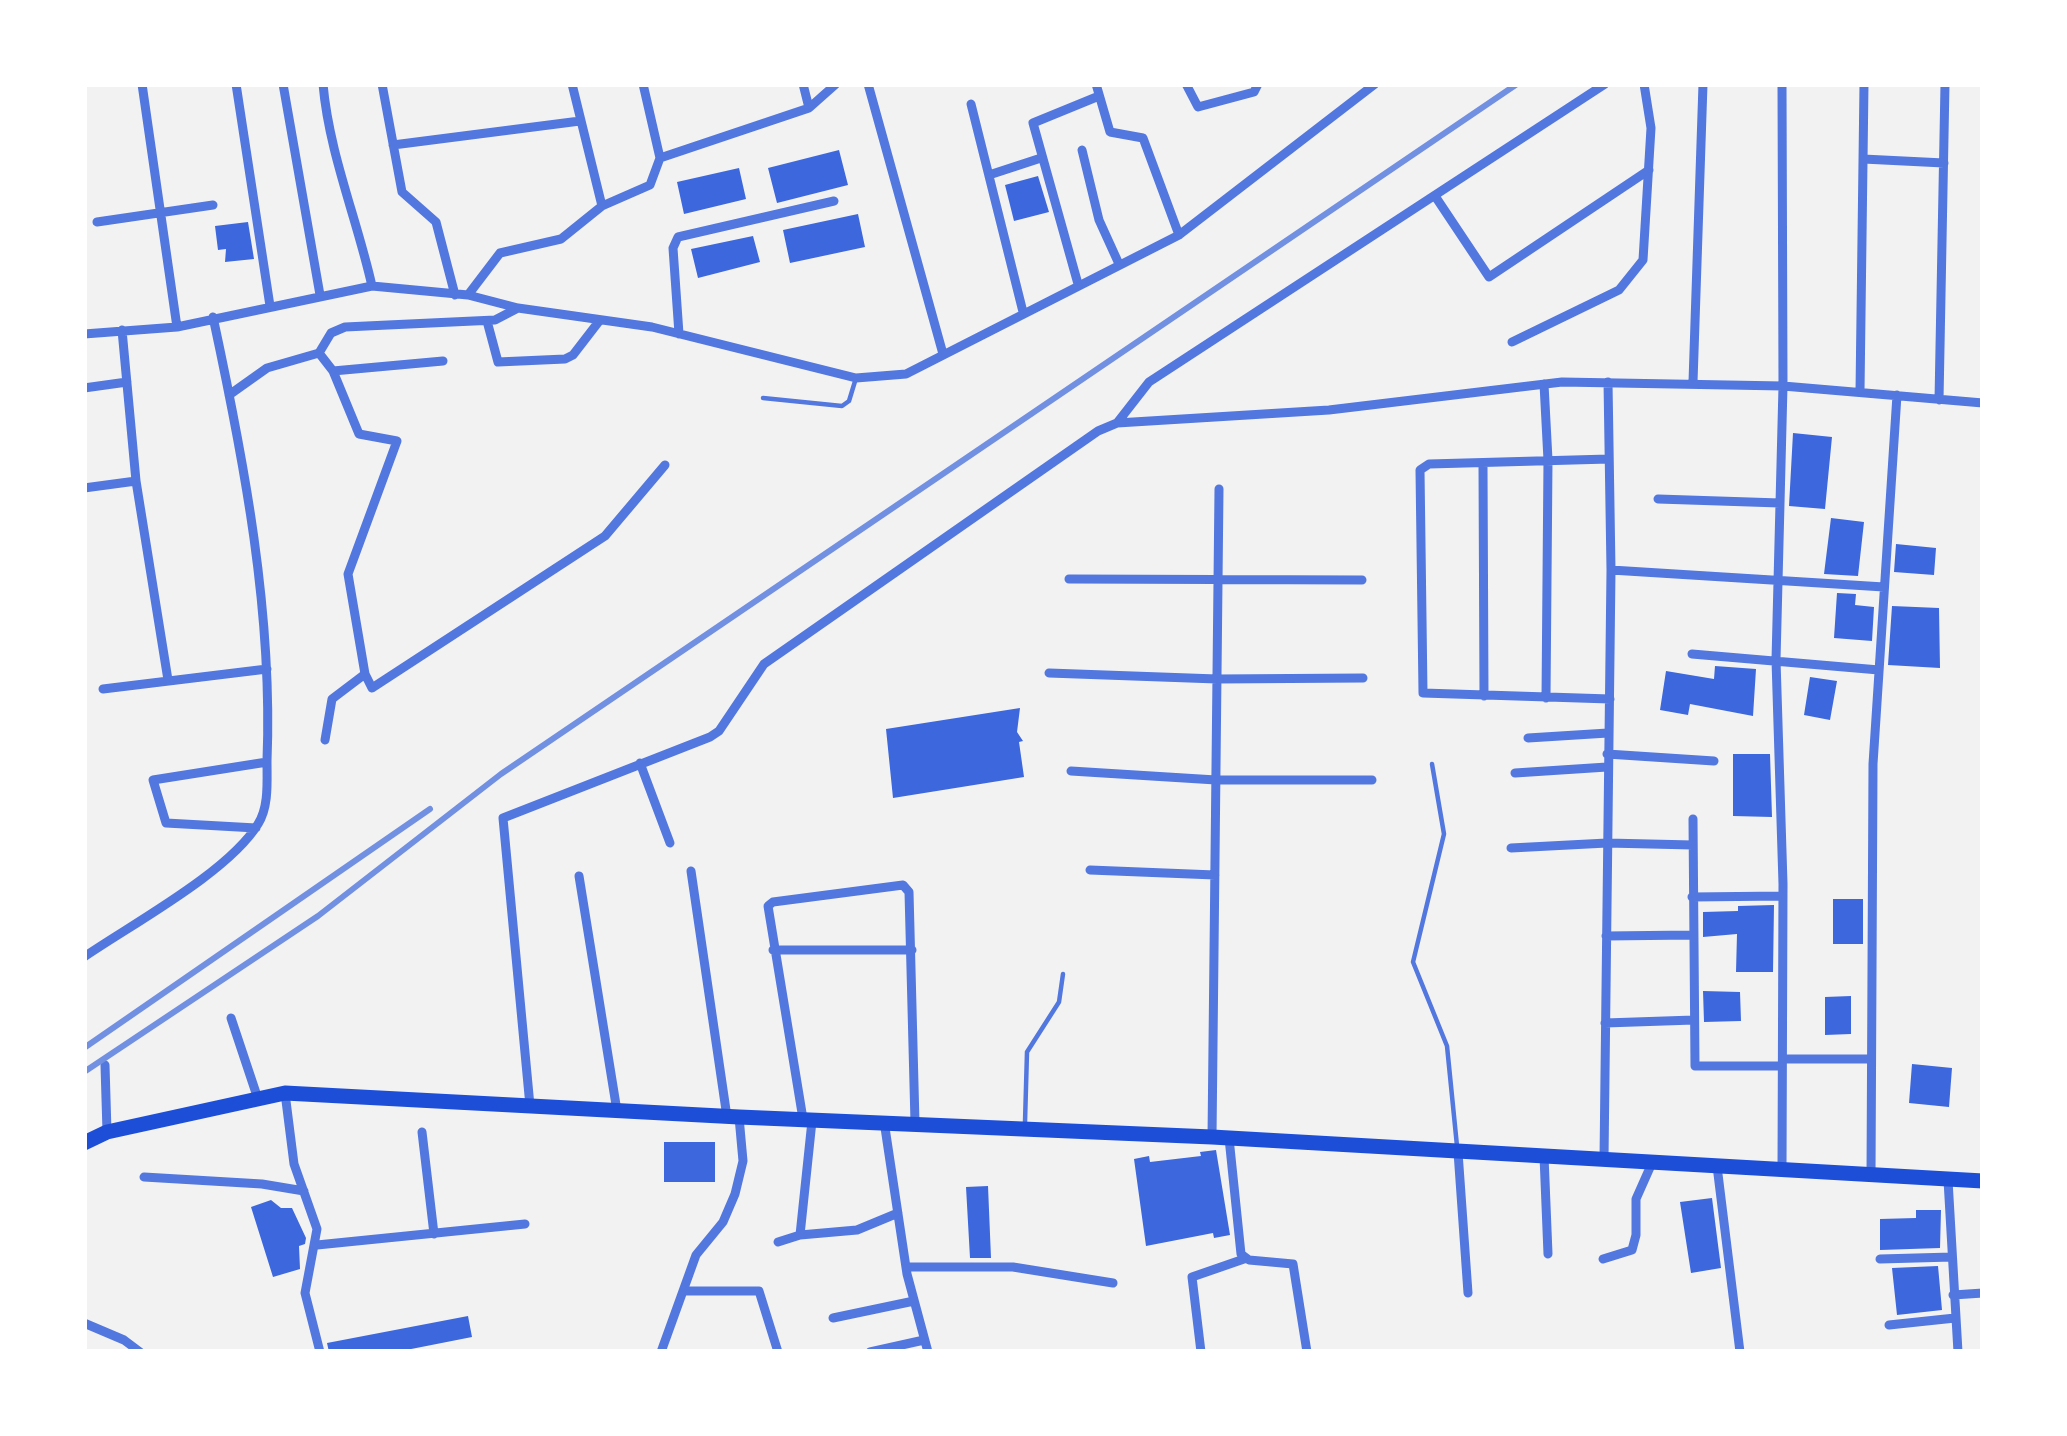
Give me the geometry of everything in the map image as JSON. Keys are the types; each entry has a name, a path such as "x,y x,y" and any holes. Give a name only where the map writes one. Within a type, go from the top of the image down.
{"highway":[{"path":"84,1143 107,1132 285,1093 1220,1137 1983,1181"}],"street":[{"path":"142,84 177,327"},
{"path":"236,84 270,306"},
{"path":"283,84 320,295"},
{"path":"323,84 327,123 373,286"},
{"path":"382,84 402,192 438,227 455,295"},
{"path":"572,84 602,206"},
{"path":"468,295 500,253 560,239 602,206 650,185 660,158 643,84"},
{"path":"803,84 809,108"},
{"path":"660,158 809,108 836,84"},
{"path":"868,84 943,354"},
{"path":"1186,84 1195,106 1254,92 1258,84"},
{"path":"1228,84 1233,98"},
{"path":"84,334 177,327 373,286 468,295 518,308 680,334 856,378 906,374 1178,235 1376,84"},
{"path":"1117,423 1150,382 1605,84"},
{"path":"1512,342 1624,285 1646,251 1651,128 1645,84"},
{"path":"1694,382 1703,84"},
{"path":"1782,84 1783,386 1776,660 1783,896 1782,1170"},
{"path":"1860,392 1864,84"},
{"path":"1939,400 1946,84"},
{"path":"1078,284 1033,128 1036,119 1097,90 1110,132 1139,136 1145,142 1178,235"},
{"path":"970,104 1023,311"},
{"path":"393,145 580,122"},
{"path":"1082,150 1099,220 1119,264"},
{"path":"988,175 1041,158"},
{"path":"1863,160 1944,163"},
{"path":"1435,196 1489,277 1649,170"},
{"path":"680,334 673,248 678,237 834,201"},
{"path":"97,222 213,205"},
{"path":"230,394 267,368 319,353 331,333 345,327 487,321 518,308"},
{"path":"84,957 223,862 264,813 267,669 253,535 213,317"},
{"path":"487,321 498,362 573,356 600,320"},
{"path":"122,330 136,482 168,680"},
{"path":"319,353 333,371 358,434 397,441 348,574 364,674 372,688 605,536 665,465"},
{"path":"333,371 443,361"},
{"path":"84,388 127,382"},
{"path":"1604,1159 1611,570 1607,382"},
{"path":"530,1106 502,818 718,731 764,664 1098,431 1117,423 1329,410 1544,384 1607,382 1783,386 1983,403"},
{"path":"1544,384 1546,698"},
{"path":"1871,1176 1873,764 1897,395"},
{"path":"1609,459 1429,464 1420,470 1422,690 1426,696 1610,699"},
{"path":"1483,465 1484,697"},
{"path":"84,488 136,482"},
{"path":"1219,489 1215,875 1220,1137 1244,1259"},
{"path":"1658,499 1780,503"},
{"path":"1611,570 1884,587"},
{"path":"1069,579 1362,580"},
{"path":"1692,654 1879,670"},
{"path":"104,689 267,669"},
{"path":"1048,673 1363,678"},
{"path":"325,740 332,699 364,674"},
{"path":"1528,738 1608,733"},
{"path":"1607,754 1714,761"},
{"path":"256,828 166,824 152,780 267,763"},
{"path":"640,764 670,844"},
{"path":"1515,772 1607,767"},
{"path":"1071,771 1216,780 1372,780"},
{"path":"1693,819 1695,1066 1871,1059"},
{"path":"1511,848 1693,845"},
{"path":"1090,870 1215,875"},
{"path":"662,1352 696,1256 723,1222 736,1194 743,1161 691,871"},
{"path":"579,876 617,1111"},
{"path":"800,1235 807,1119 767,914 773,902 903,885 910,892 915,1123"},
{"path":"1692,897 1783,896"},
{"path":"1606,936 1692,935"},
{"path":"773,950 912,950"},
{"path":"231,1018 258,1099"},
{"path":"1605,1022 1694,1020"},
{"path":"105,1065 107,1132"},
{"path":"285,1093 292,1154 317,1229 305,1293 320,1352"},
{"path":"870,1352 926,1346 906,1267 884,1121"},
{"path":"422,1132 434,1234"},
{"path":"1458,1152 1468,1293"},
{"path":"1544,1156 1548,1254"},
{"path":"1603,1258 1632,1250 1636,1199 1652,1162"},
{"path":"1717,1166 1740,1352"},
{"path":"144,1177 304,1191"},
{"path":"1948,1180 1958,1352"},
{"path":"778,1242 856,1230 898,1213"},
{"path":"317,1245 524,1225"},
{"path":"1880,1258 1952,1256"},
{"path":"1201,1352 1192,1277 1244,1259 1293,1264 1307,1352"},
{"path":"906,1267 1013,1267 1113,1283"},
{"path":"685,1291 759,1291 778,1352"},
{"path":"1954,1295 1983,1293"},
{"path":"833,1318 914,1300"},
{"path":"1889,1325 1955,1318"},
{"path":"84,1323 140,1352"}],"lane":[{"path":"763,398 842,406 856,378"},
{"path":"1432,764 1444,833 1413,962 1447,1046 1458,1152"},
{"path":"1024,1128 1027,1052 1059,1002 1063,974"}],"building":[{"path":"839,150 848,185 777,203 768,168"},
{"path":"739,168 746,199 684,214 677,182"},
{"path":"1038,176 1049,212 1014,221 1005,185"},
{"path":"858,214 865,247 790,263 783,230"},
{"path":"248,222 254,259 225,262 226,249 218,250 215,226"},
{"path":"753,236 760,262 698,278 691,249"},
{"path":"1793,433 1832,437 1825,509 1789,506"},
{"path":"1831,518 1864,522 1858,576 1824,574"},
{"path":"1896,544 1936,548 1934,575 1894,572"},
{"path":"1837,593 1856,594 1855,605 1874,607 1872,641 1834,638"},
{"path":"1892,606 1939,608 1940,668 1888,665"},
{"path":"1715,666 1756,669 1753,716 1690,704 1688,715 1660,710 1666,671 1714,679"},
{"path":"1810,677 1837,681 1830,720 1804,715"},
{"path":"1020,708 1017,732 1023,741 1019,742 1024,777 893,798 886,729"},
{"path":"1733,754 1770,754 1772,817 1733,816"},
{"path":"1833,899 1863,899 1863,944 1833,944"},
{"path":"1774,905 1773,972 1736,972 1737,934 1703,937 1703,912"},
{"path":"1703,991 1740,992 1741,1021 1704,1022"},
{"path":"1851,996 1851,1034 1825,1035 1825,997"},
{"path":"1912,1064 1952,1068 1949,1107 1909,1103"},
{"path":"664,1142 715,1142 715,1182 664,1182"},
{"path":"1216,1150 1230,1235 1214,1238 1213,1233 1146,1246 1134,1159 1149,1156 1150,1162"},
{"path":"988,1186 991,1258 970,1258 966,1187"},
{"path":"1712,1198 1721,1268 1691,1273 1680,1202"},
{"path":"271,1200 281,1208 292,1208 306,1238 299,1246 300,1269 273,1277 251,1207"},
{"path":"1916,1210 1941,1210 1940,1248 1880,1250 1880,1219 1916,1218"},
{"path":"1938,1266 1942,1310 1897,1315 1892,1268"},
{"path":"468,1316 472,1337 396,1352 329,1352 327,1343"}],"railway":[{"path":"84,1072 318,916 501,774 1517,84"},
{"path":"84,1048 430,809"}]}
